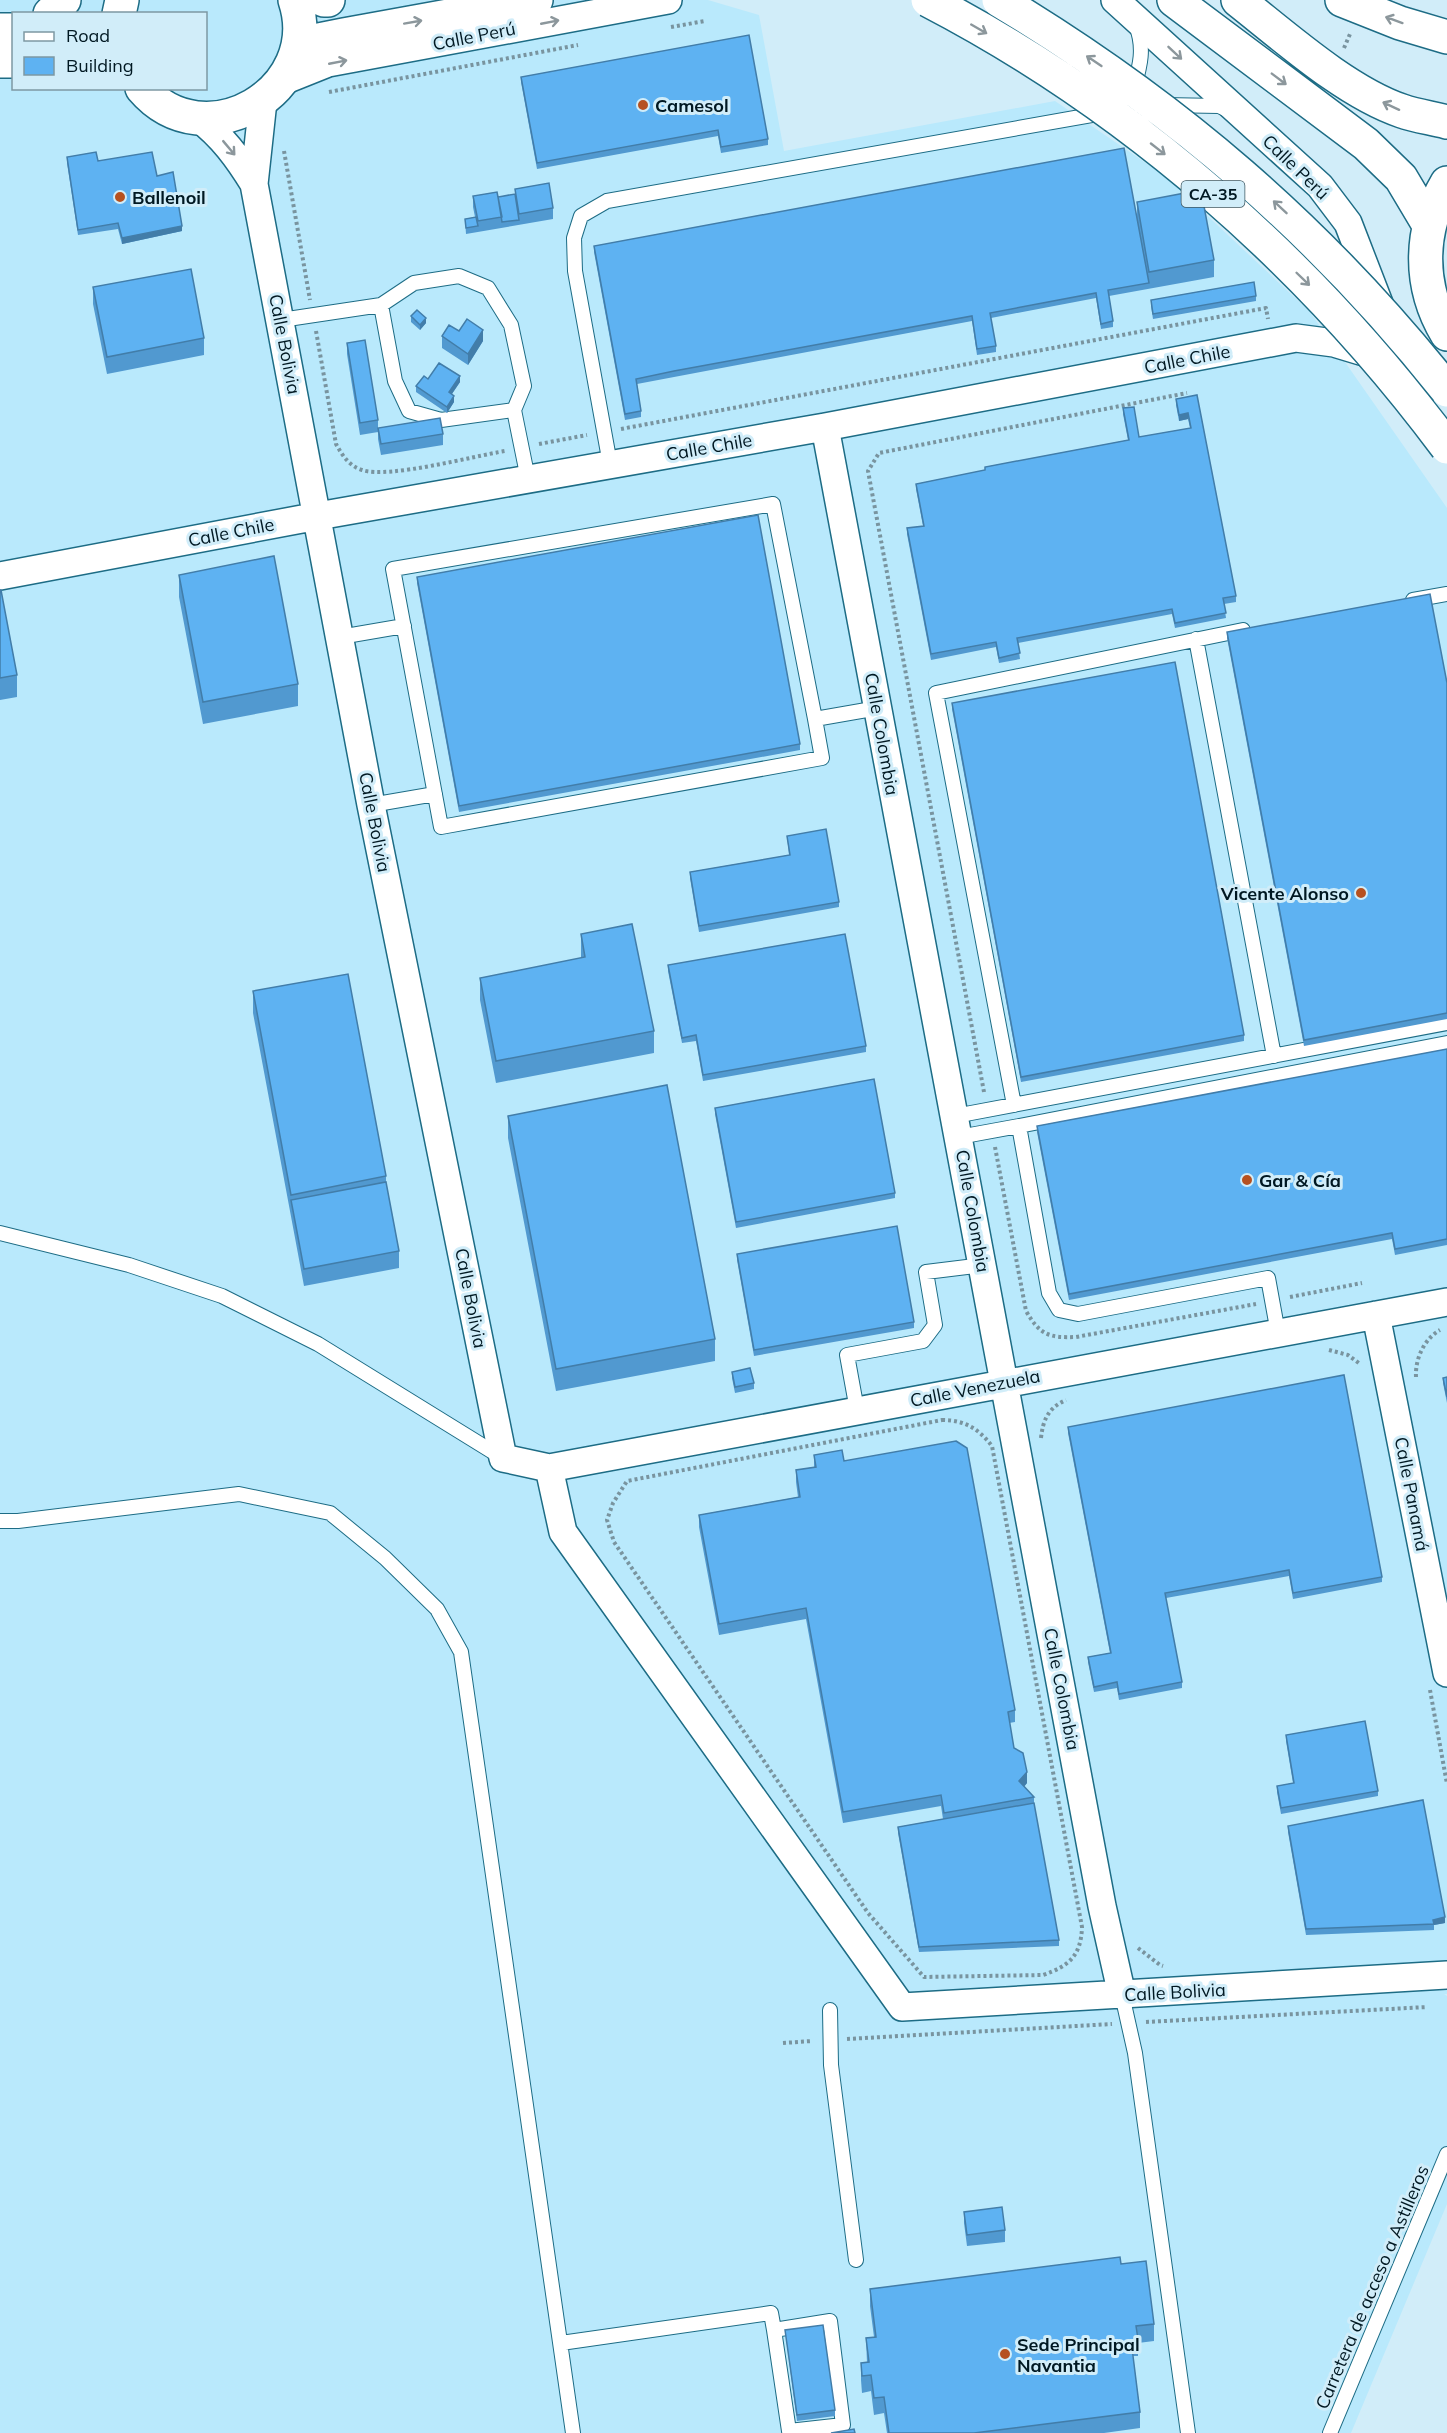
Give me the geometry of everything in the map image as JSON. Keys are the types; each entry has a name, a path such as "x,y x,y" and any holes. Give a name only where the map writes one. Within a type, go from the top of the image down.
{"main road":[{"path":"52,12 64,0"},
{"path":"144,90 156,102 169,109 198,118 232,115 281,78 300,21 295,0"},
{"name":"Calle Perú","path":"281,78 319,40 536,0"},
{"name":"CA-35","path":"928,0 1006,45 1085,95 1134,130 1225,204 1311,286 1392,374 1447,449"},
{"name":"CA-35","path":"999,0 1081,51 1179,121 1271,199 1357,284 1447,390"},
{"path":"1174,0 1366,144 1401,178 1429,225"},
{"path":"1238,0 1281,34 1363,92 1402,111 1447,122"},
{"path":"1342,0 1400,23 1447,37"},
{"path":"1447,183 1433,209 1425,251 1426,277 1434,309 1447,334"}],"street":[{"name":"Calle Perú","path":"281,78 328,63 668,0"},
{"name":"Calle Perú","path":"1123,6 1320,186 1348,223 1409,381"},
{"name":"Calle Bolivia","path":"254,184 281,78"},
{"name":"Calle Bolivia","path":"198,118 215,131 236,156 254,184 371,805 503,1458"},
{"path":"1292,339 1338,315 1352,299 1361,256"},
{"name":"Calle Chile","path":"0,576 318,516 825,427 1292,339 1334,343 1377,355 1409,381"},
{"path":"1409,381 1447,449"},
{"name":"Calle Colombia","path":"825,427 1100,1895 1122,1995"},
{"name":"Calle Venezuela","path":"503,1458 549,1468 1004,1382 1447,1302"},
{"name":"Calle Panamá","path":"1376,1315 1438,1677"},
{"name":"Calle Bolivia","path":"549,1468 563,1532 902,2007 1447,1976"}],"lane":[{"path":"1071,118 1104,107 1134,89 1142,57 1140,36 1123,6"},
{"path":"610,464 575,271 574,238 581,216 607,201 1071,118 1170,104 1219,106 1243,115"},
{"path":"280,320 381,305 414,283 459,276 488,288 511,325 524,386 514,410 528,479"},
{"path":"381,305 395,381 409,411 441,420 514,410"},
{"path":"773,504 822,758 441,827 404,626 393,569 773,504"},
{"path":"1401,602 1447,594"},
{"path":"340,637 404,626"},
{"path":"1014,1105 936,693 1253,628"},
{"path":"1196,639 1274,1056"},
{"path":"815,719 878,708"},
{"path":"371,805 435,794"},
{"path":"957,1126 987,1110 1447,1023"},
{"path":"957,1126 992,1131 1447,1043"},
{"path":"1019,1126 1049,1293 1059,1310 1078,1314 1268,1278 1278,1333"},
{"path":"0,1233 129,1265 222,1296 318,1344 503,1458"},
{"path":"856,1410 847,1355 923,1341 935,1324 926,1272 983,1265"},
{"path":"0,1521 18,1521 239,1494 330,1513 385,1557 437,1609 461,1652 573,2433"},
{"path":"1122,1995 1135,2053 1188,2433"},
{"path":"830,2010 831,2065 856,2260"},
{"name":"Carretera de acceso a Astilleros","path":"1330,2433 1447,2154"},
{"path":"561,2343 771,2313 789,2432 843,2424 830,2321 774,2330"}],"path":[{"path":"660,29 705,21"},
{"path":"1342,54 1350,34"},
{"path":"318,94 580,44"},
{"path":"283,144 336,444 344,459 361,470 382,474 1266,308 1268,322 1283,319 1292,339"},
{"path":"987,1110 868,471 879,453 1187,393"},
{"path":"992,1131 1026,1311 1035,1328 1054,1338 1076,1337 1362,1283"},
{"path":"1416,1384 1417,1358 1435,1333 1447,1326"},
{"path":"1322,1351 1330,1350 1348,1354 1363,1367"},
{"path":"1041,1443 1047,1413 1057,1404 1075,1395"},
{"path":"942,1420 955,1420 969,1425 982,1433 992,1446 1046,1724 1082,1927 1082,1940 1075,1957 1062,1968 1043,1975 924,1977 868,1913 757,1748 636,1576 614,1542 607,1520 613,1503 627,1481 942,1420"},
{"path":"1438,1677 1447,1784"},
{"path":"1135,1943 1140,1952 1160,1965 1169,1966"},
{"path":"783,2043 1427,2007"}],"shaded area":[{"path":"0,0 708,0 759,15 784,151 1055,101 1165,176 1310,312 1447,508 1447,1994 1444,1994 1447,1996 1447,2204 1351,2433 0,2433"}],"building":[{"name":"Camesol","path":"749,35 768,139 721,147 718,130 537,163 521,77"},
{"path":"1124,148 1149,283 1108,290 1113,321 1101,324 1096,293 990,313 996,346 977,349 972,316 674,371 636,379 641,411 625,414 594,246"},
{"path":"96,152 98,161 152,152 157,176 173,172 182,226 122,238 118,223 78,230 67,157"},
{"path":"549,183 553,208 519,214 515,189"},
{"path":"1201,190 1214,260 1149,272 1137,202"},
{"path":"497,192 502,217 478,221 473,196"},
{"path":"515,194 519,220 502,222 498,197"},
{"path":"476,217 478,226 466,228 465,219"},
{"path":"191,269 204,338 107,357 93,287"},
{"path":"1254,282 1256,296 1153,314 1151,300"},
{"path":"417,310 426,318 420,325 411,316"},
{"path":"467,319 483,330 468,354 442,336 449,325 459,331"},
{"path":"365,340 378,420 360,423 347,343"},
{"path":"439,363 460,376 449,392 454,396 447,407 416,386 424,376 428,379"},
{"path":"1197,395 1236,596 1223,598 1226,613 1175,623 1172,609 1017,638 1020,653 999,658 996,642 931,654 907,528 924,526 916,484 985,470 985,467 1129,440 1123,408 1134,407 1139,437 1191,428 1188,413 1179,415 1176,399"},
{"path":"440,418 443,434 381,444 378,428"},
{"path":"758,515 800,744 459,806 417,577"},
{"path":"274,556 298,684 203,702 179,575"},
{"path":"0,590 17,675 0,678"},
{"name":"Vicente Alonso","path":"1430,594 1447,683 1447,1013 1304,1040 1227,632"},
{"path":"1175,662 1244,1035 1021,1077 952,703"},
{"path":"826,829 839,902 699,926 690,872 790,855 787,836"},
{"path":"632,924 654,1031 496,1061 480,978 585,957 581,934"},
{"path":"845,934 866,1046 703,1075 696,1035 682,1038 668,965"},
{"path":"348,974 386,1176 291,1195 253,991"},
{"name":"Gar & Cía","path":"1447,1049 1447,1239 1395,1249 1392,1233 1069,1294 1037,1126"},
{"path":"874,1079 895,1193 736,1222 715,1108"},
{"path":"667,1085 715,1339 556,1369 508,1116"},
{"path":"386,1182 399,1251 304,1269 291,1200"},
{"path":"897,1226 914,1322 754,1350 737,1254"},
{"path":"750,1368 754,1383 735,1387 732,1372"},
{"path":"1344,1375 1382,1577 1293,1593 1289,1570 1165,1593 1182,1682 1119,1694 1117,1682 1094,1687 1088,1657 1111,1653 1068,1427"},
{"path":"1447,1377 1447,1397 1443,1378"},
{"path":"956,1441 967,1448 1015,1710 1008,1712 1014,1748 1023,1753 1027,1772 1019,1781 1034,1797 944,1813 941,1795 843,1812 806,1608 719,1624 699,1515 800,1497 796,1470 816,1467 814,1455 842,1450 844,1461"},
{"path":"1365,1721 1378,1791 1281,1808 1277,1786 1294,1783 1286,1735"},
{"path":"1423,1800 1445,1917 1433,1920 1434,1924 1306,1929 1288,1826"},
{"path":"1034,1803 1059,1940 919,1947 898,1827"},
{"path":"1002,2207 1005,2230 967,2235 964,2212"},
{"name":"Sede Principal Navantia","path":"1120,2257 1121,2264 1146,2261 1154,2324 1136,2326 1138,2339 1131,2340 1140,2412 974,2433 889,2433 884,2397 874,2398 871,2375 862,2376 861,2363 869,2362 866,2338 876,2337 870,2289"},
{"path":"823,2325 835,2410 797,2415 785,2330"},
{"path":"854,2429 855,2433 831,2433"}],"place":[{"name":"Camesol","path":"643,105"},
{"name":"Ballenoil","path":"120,197"},
{"name":"Vicente Alonso","path":"1361,893"},
{"name":"Gar & Cía","path":"1247,1180"},
{"name":"Sede Principal Navantia","path":"1005,2354"}]}
